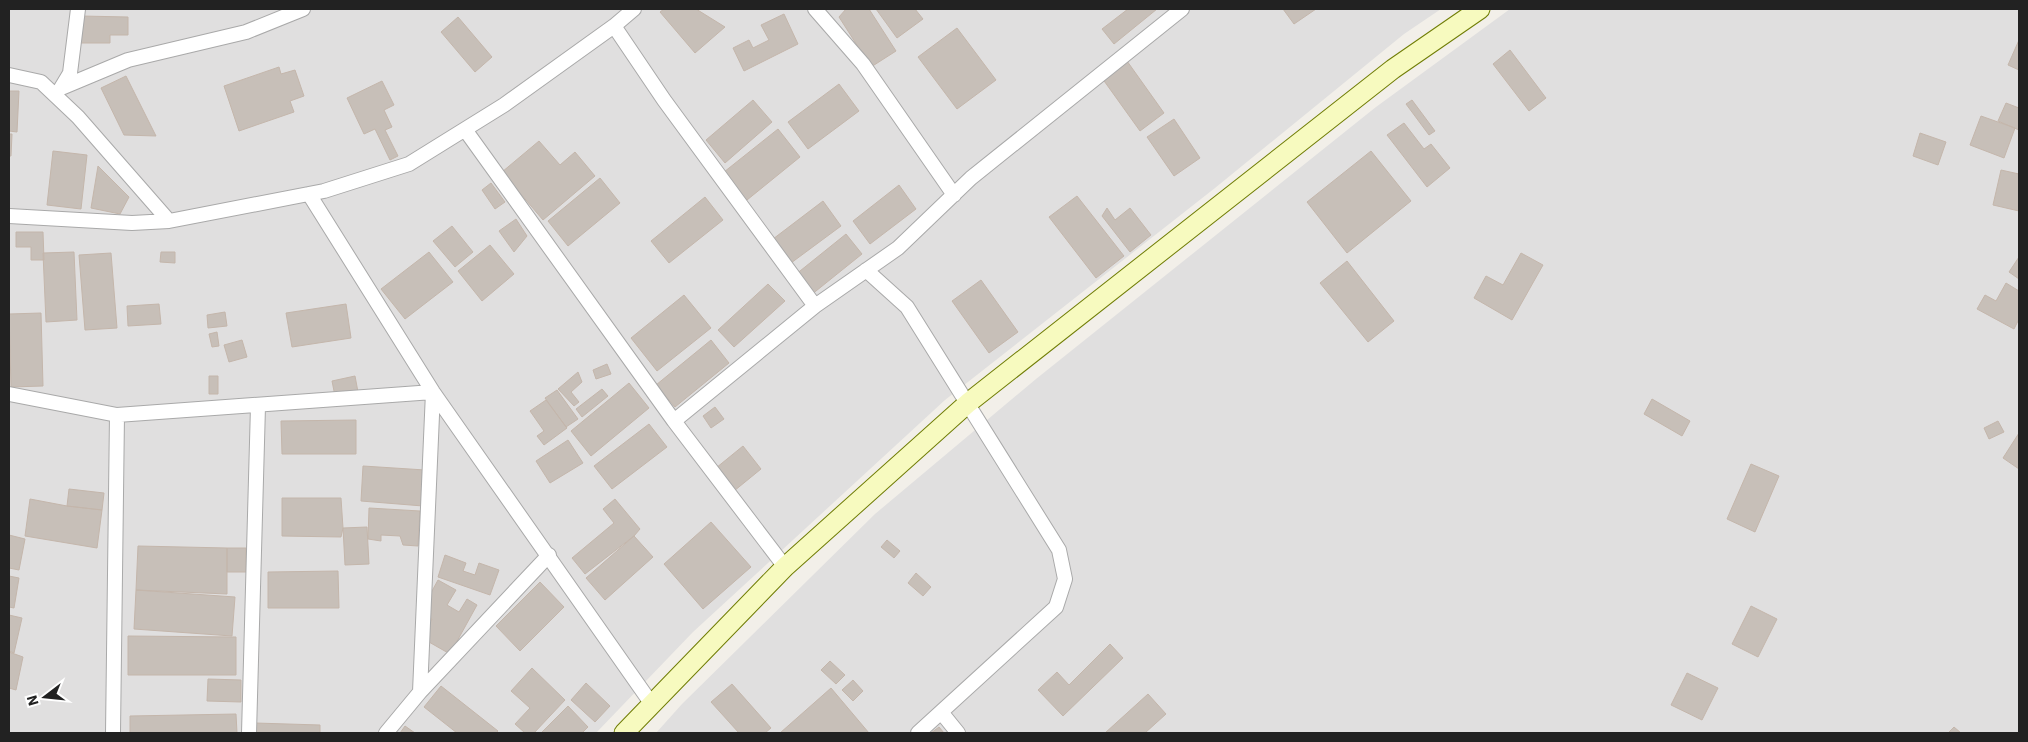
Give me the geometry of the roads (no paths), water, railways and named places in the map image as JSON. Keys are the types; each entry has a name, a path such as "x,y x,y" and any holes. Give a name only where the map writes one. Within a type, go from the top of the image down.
{"main road":[{"path":"624,733 785,567 968,403 1394,69 1480,9"}],"street":[{"path":"78,9 70,73 61,88 128,60 246,32 303,9"},
{"path":"9,216 132,223 170,221 309,194 409,164 466,131 614,26 634,9"},
{"path":"815,9 863,64 954,195"},
{"path":"674,422 815,306 898,248 971,178 1182,9"},
{"path":"614,26 664,100 815,306"},
{"path":"9,76 41,82 78,117 170,221"},
{"path":"466,131 674,422 785,567"},
{"path":"309,194 433,392 652,704"},
{"path":"866,270 907,307 1060,550 1065,579 1056,607 918,733"},
{"path":"9,394 117,415 433,392"},
{"path":"420,692 433,392"},
{"path":"249,733 258,406"},
{"path":"113,733 117,415"},
{"path":"386,733 420,692 549,555"},
{"path":"941,712 958,733"}]}
